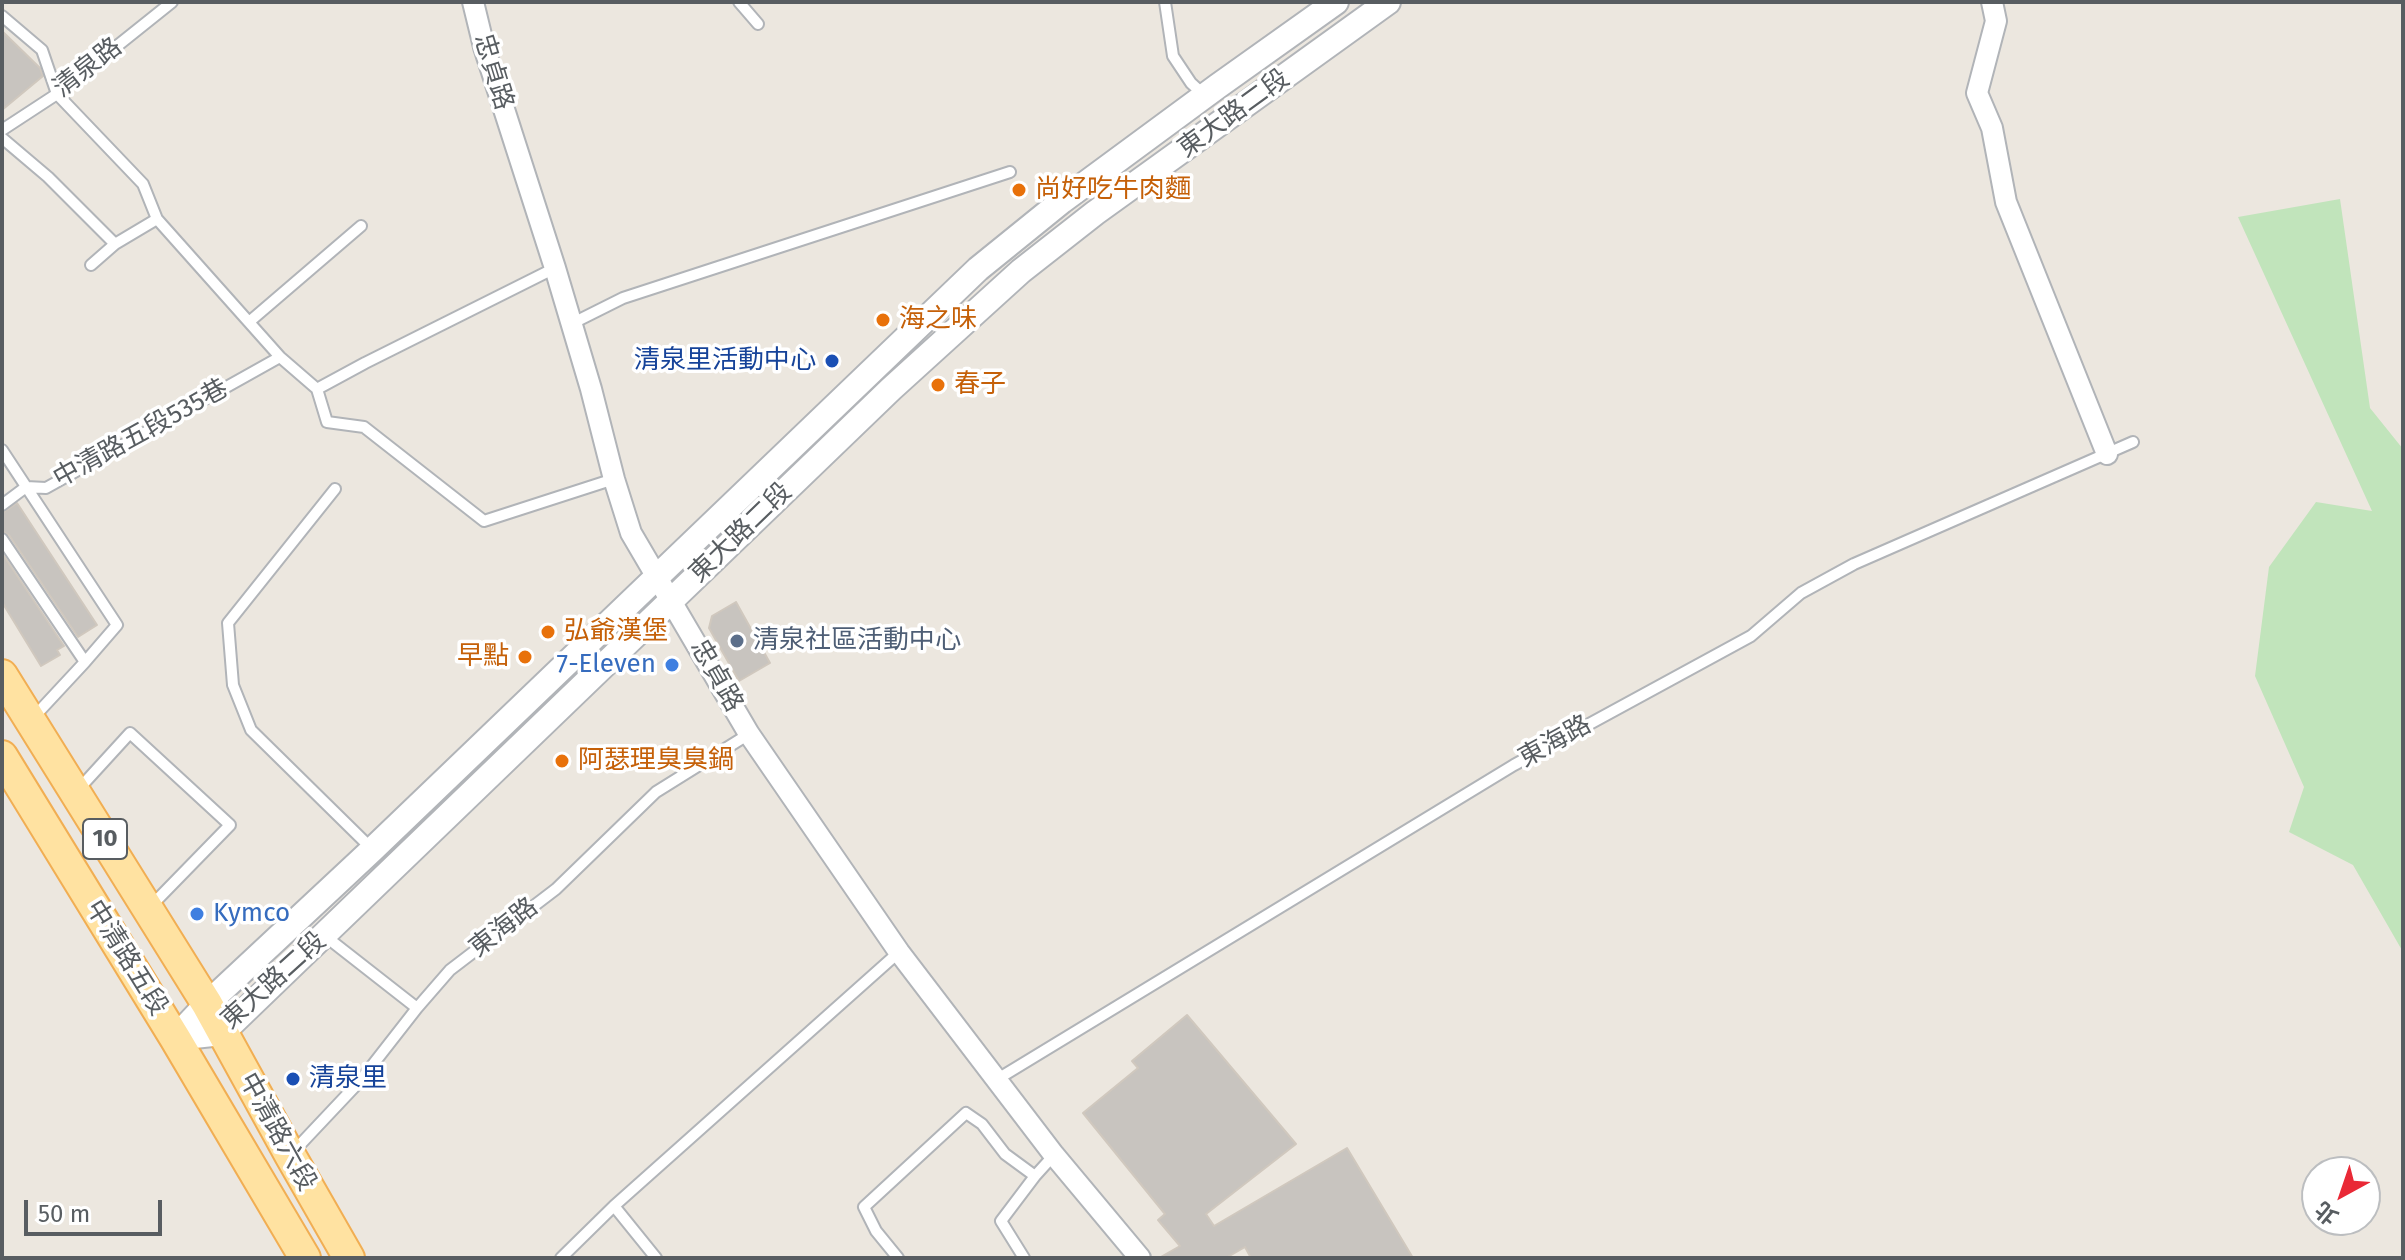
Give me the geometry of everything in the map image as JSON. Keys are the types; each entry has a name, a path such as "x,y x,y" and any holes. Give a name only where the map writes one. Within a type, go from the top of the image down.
{"main road":[{"name":"中清路五段","path":"2,675 207,1004"},
{"name":"中清路五段","path":"2,756 175,1038"},
{"name":"中清路六段","path":"207,1004 349,1258"},
{"name":"中清路六段","path":"175,1038 305,1258"}],"street":[{"name":"忠貞路","path":"473,2 484,47 555,268 631,533 749,734 899,952 1054,1155 1140,1258"},
{"name":"東大路二段","path":"175,1038 207,1004 978,269 1062,201 1336,2"},
{"name":"東大路二段","path":"175,1038 222,1033 891,389 1021,271 1095,213 1388,2"},
{"path":"1992,2 1996,21 1977,93 1992,128 2006,202 2107,454"},
{"path":"1211,90 1238,111"}],"lane":[{"name":"清泉路","path":"2,130 57,94 172,2"},
{"path":"739,2 758,24"},
{"path":"1165,2 1173,56 1191,83 1211,90"},
{"path":"2,16 42,50 57,94 143,184 157,219 280,357 317,389 327,422 364,427 484,521 614,479"},
{"path":"2,138 48,177 115,244"},
{"path":"571,324 623,298 1010,172"},
{"path":"91,265 115,244 157,219"},
{"path":"249,322 361,226"},
{"path":"317,389 555,268"},
{"name":"中清路五段535巷","path":"2,505 26,487 46,488 280,357"},
{"name":"東海路","path":"996,1080 1514,765 1751,636 1801,593 1854,564 2133,442"},
{"path":"2,450 117,625 30,720"},
{"path":"335,489 228,623 233,685 251,730 372,850"},
{"path":"2,539 85,662"},
{"path":"76,793 130,733 230,825 149,908"},
{"name":"東海路","path":"290,1155 360,1081 450,970 556,889 656,792 749,734"},
{"path":"325,936 417,1008"},
{"path":"561,1258 614,1206 899,952"},
{"path":"898,1258 876,1231 864,1207 966,1113 982,1124 1005,1154 1035,1176"},
{"path":"1024,1258 1001,1221 1054,1155"},
{"path":"614,1206 656,1258"}],"green space":[{"path":"2340,199 2370,408 2403,449 2403,952 2353,865 2289,832 2304,787 2255,676 2269,567 2316,502 2372,511 2238,217"}],"building":[{"path":"2,31 40,68 43,76 2,110"},
{"path":"17,503 97,625 78,637 9,535 2,531 2,513"},
{"path":"2,553 64,646 57,650 60,655 41,666 2,602"},
{"name":"清泉社區活動中心","path":"736,602 770,663 739,681 709,628 712,616"},
{"path":"1187,1015 1296,1144 1206,1214 1214,1226 1347,1148 1413,1258 1251,1258 1245,1247 1226,1258 1159,1258 1180,1246 1158,1220 1165,1214 1083,1113 1138,1068 1132,1061"}],"place":[{"name":"尚好吃牛肉麵","path":"1019,190"},
{"name":"海之味","path":"883,320"},
{"name":"清泉里活動中心","path":"832,361"},
{"name":"春子","path":"938,385"},
{"name":"弘爺漢堡","path":"548,632"},
{"name":"清泉社區活動中心","path":"737,641"},
{"name":"早點","path":"525,657"},
{"name":"7-Eleven","path":"672,665"},
{"name":"阿瑟理臭臭鍋","path":"562,761"},
{"name":"Kymco","path":"197,914"},
{"name":"清泉里","path":"293,1079"}]}
